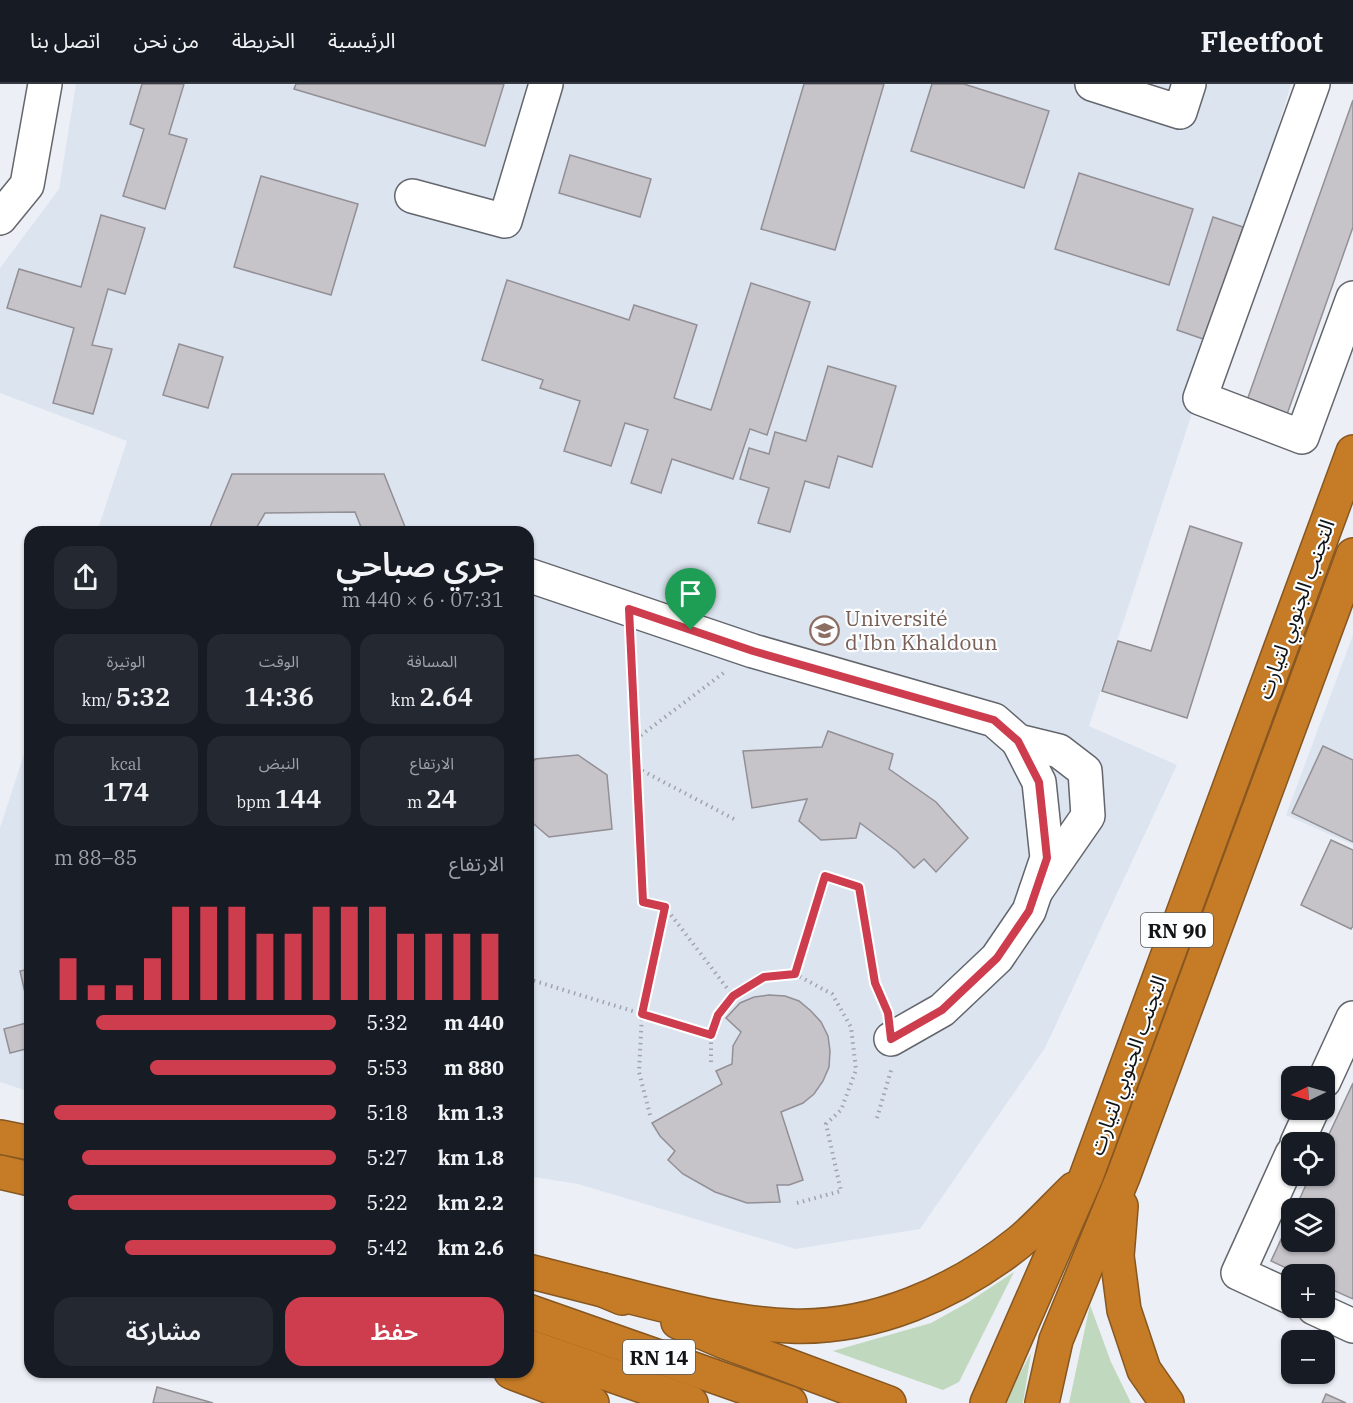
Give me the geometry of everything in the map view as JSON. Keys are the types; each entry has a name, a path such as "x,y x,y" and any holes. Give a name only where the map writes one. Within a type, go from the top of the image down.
{"highway":[{"name":"التجنب الجنوبي لتيارت","path":"987,1403 1086,1177 1353,452"},
{"name":"التجنب الجنوبي لتيارت","path":"1042,1403 1056,1340 1124,1177 1353,555"},
{"path":"0,1137 24,1142"},
{"path":"0,1172 24,1178"},
{"path":"534,1273 752,1323 793,1326 840,1323 889,1313 938,1294 991,1263 1020,1241 1086,1177"},
{"path":"1124,1177 1117,1256 1124,1310 1144,1370 1167,1403"},
{"path":"603,1290 725,1342 889,1403"},
{"name":"RN 14","path":"534,1313 790,1403"},
{"name":"RN 14","path":"534,1348 691,1403"},
{"path":"526,1378 584,1401"}],"street":[{"path":"0,218 27,185 45,84"},
{"path":"412,196 505,221 546,84"},
{"path":"1092,84 1180,112 1189,84"},
{"path":"1313,84 1200,398 1302,437 1353,298"},
{"path":"534,577 753,651 994,720 1018,741 1039,782 1047,858 1029,911 997,958 942,1010 891,1039"},
{"path":"1018,741 1059,751 1085,771 1089,816 1036,891"},
{"path":"1331,1066 1353,1018"},
{"path":"1281,1179 1238,1273 1281,1293"},
{"path":"1335,1318 1353,1326"}],"path":[{"path":"629,609 643,902 665,907 733,996"},
{"path":"635,740 753,651"},
{"path":"637,767 734,819"},
{"path":"795,974 825,876 859,887 875,983 888,1013 894,1062 877,1118"},
{"path":"650,1115 639,1072 642,1014 665,907"},
{"path":"711,1062 711,1035 718,1015 733,996 764,977 795,974 832,994 851,1027 856,1070 841,1110 826,1124 841,1191 797,1203"},
{"path":"534,981 711,1035"}],"shaded area":[{"name":"Université d'Ibn Khaldoun","path":"76,84 1291,84 1202,383 1089,726 1177,765 1045,1048 920,1229 796,1249 578,1184 534,1177 534,526 99,526 127,441 0,393 0,268 59,189"},
{"path":"1353,635 1353,845 1286,815"},
{"path":"24,754 24,1090 0,1082 0,828"}],"green space":[{"path":"1014,1272 959,1382 943,1390 833,1351 931,1323 967,1303"},
{"path":"1090,1305 1111,1362 1131,1403 1069,1403"},
{"path":"1031,1353 1023,1403 1004,1403"}],"building":[{"path":"142,84 184,84 169,134 187,139 165,209 123,196 144,129 130,124"},
{"path":"296,84 504,84 485,146 294,89"},
{"path":"804,84 884,84 835,250 761,229"},
{"path":"932,84 964,84 1049,111 1024,188 911,151"},
{"path":"1353,100 1353,227 1285,420 1245,406"},
{"path":"570,155 651,179 640,217 559,193"},
{"path":"1079,173 1193,209 1169,285 1055,249"},
{"path":"261,176 358,204 331,295 234,267"},
{"path":"101,215 145,228 125,294 108,289 92,345 112,349 93,414 53,403 74,328 7,308 19,269 81,287"},
{"path":"1213,217 1243,227 1206,340 1177,330"},
{"path":"507,280 629,320 634,305 697,325 674,398 711,410 751,283 810,302 767,435 750,429 733,479 672,459 661,493 631,483 648,430 625,423 611,466 564,451 580,401 540,388 543,380 482,360"},
{"path":"179,344 223,357 208,408 163,395"},
{"path":"828,366 896,386 872,467 838,456 829,488 805,481 790,532 758,523 769,488 740,479 749,448 769,454 775,432 806,441"},
{"path":"232,474 384,474 405,526 361,526 355,512 265,513 257,526 210,526"},
{"path":"1190,526 1242,543 1187,718 1102,691 1118,641 1151,651"},
{"path":"828,731 893,754 889,769 936,802 968,838 936,872 924,859 914,868 897,851 860,823 856,838 821,840 799,821 807,799 752,808 743,751 822,747"},
{"path":"1323,746 1353,760 1353,842 1292,813"},
{"path":"578,755 607,775 612,829 549,837 534,824 535,759"},
{"path":"1331,840 1353,850 1353,926 1351,929 1301,905"},
{"path":"24,970 24,988 20,971"},
{"path":"785,996 799,1001 821,1022 828,1036 829,1067 814,1094 803,1103 781,1112 803,1180 789,1185 777,1185 780,1202 747,1203 715,1192 683,1174 668,1160 675,1151 660,1136 652,1123 722,1084 716,1071 732,1064 733,1046 741,1032 726,1018 740,1003 754,997"},
{"path":"24,1024 24,1050 10,1053 4,1029"},
{"path":"1353,1083 1353,1299 1335,1291 1335,1264 1281,1266 1271,1261 1281,1240 1281,1252 1335,1252 1335,1198 1300,1198 1305,1186 1335,1186 1335,1132 1330,1132"},
{"path":"157,1387 213,1403 153,1403"},
{"path":"1326,1394 1346,1403 1322,1403"}],"place":[{"name":"Université d'Ibn Khaldoun","path":"824,630"}],"route":[{"path":"629,609 691,630 753,651 994,720 1018,741 1039,782 1047,858 1029,911 997,958 942,1010 891,1039 888,1013 875,983 859,887 825,876 795,974 764,977 733,996 718,1015 711,1035 642,1014 665,907 643,902 629,609"}]}
